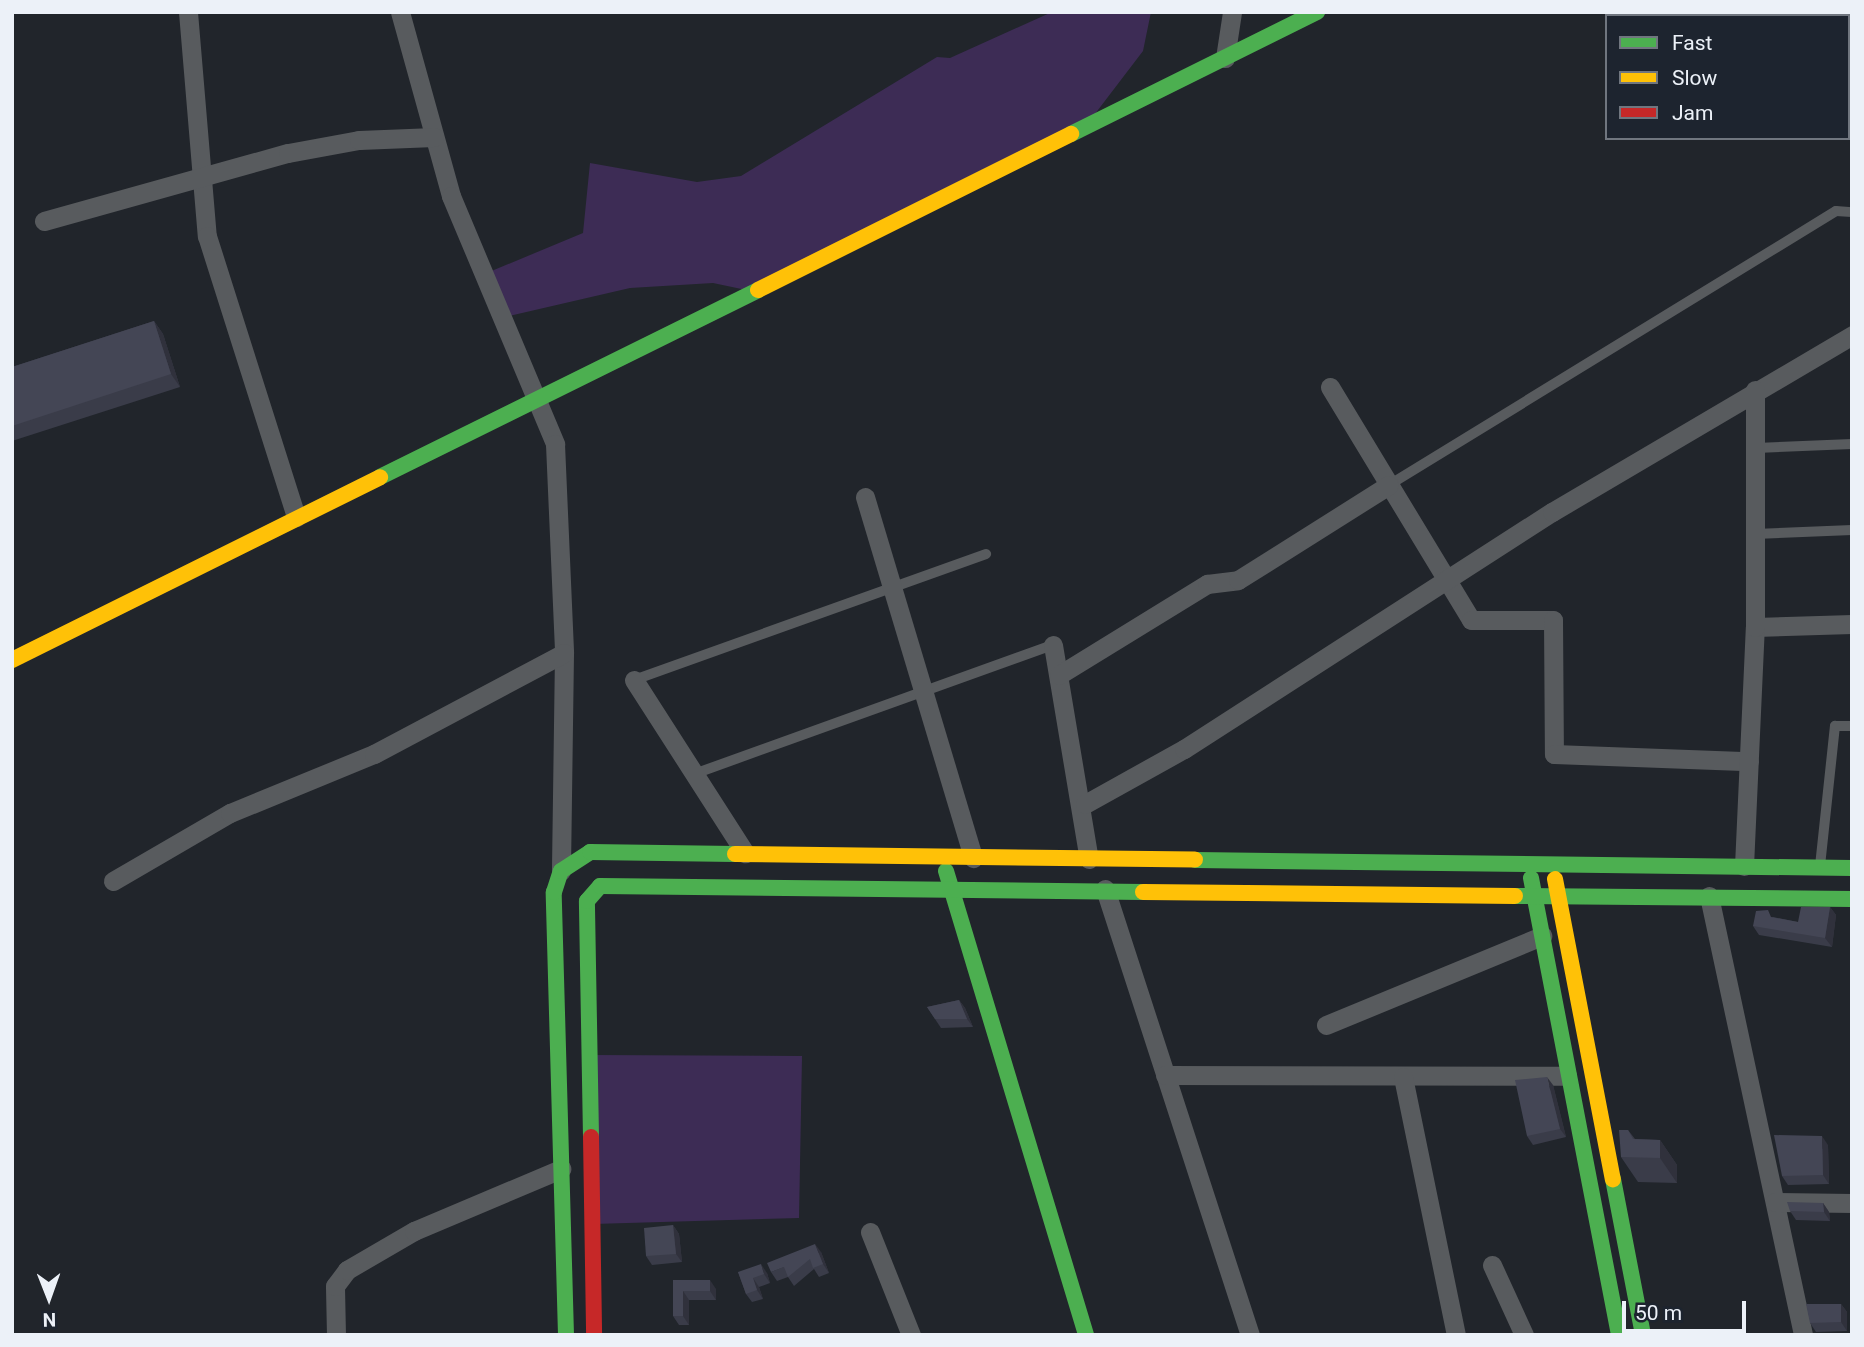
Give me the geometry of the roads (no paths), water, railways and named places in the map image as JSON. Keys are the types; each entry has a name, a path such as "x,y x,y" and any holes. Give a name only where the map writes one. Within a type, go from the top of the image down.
{"main road":[{"path":"12,660 1317,12"},
{"path":"566,1335 554,892 561,871 605,850 942,858 1852,868"},
{"path":"942,858 1086,1335"},
{"path":"1528,866 1619,1335"},
{"path":"1553,866 1643,1335"},
{"path":"594,1335 591,894 611,883 1852,899"}],"street":[{"path":"188,12 199,176 207,236 296,517"},
{"path":"400,12 435,136 474,256 538,399 555,444 560,497 564,653 561,871"},
{"path":"1225,58 1232,12"},
{"path":"44,221 199,176 359,140 435,136"},
{"path":"1084,804 1184,749 1446,579 1755,390 1852,335"},
{"path":"1330,387 1471,620 1553,620 1554,754 1749,761"},
{"path":"1744,866 1755,627 1755,390"},
{"path":"1059,675 1207,584 1238,580 1389,485"},
{"path":"865,497 897,589 919,691 973,858"},
{"path":"1755,627 1852,624"},
{"path":"1053,645 1084,804 1089,859"},
{"path":"113,881 230,813 374,754 564,653"},
{"path":"634,680 745,853"},
{"path":"1105,889 1250,1335"},
{"path":"1709,896 1803,1335"},
{"path":"1326,1025 1542,936"},
{"path":"1165,1075 1567,1076"},
{"path":"1404,1077 1456,1335"},
{"path":"336,1335 335,1286 347,1270 414,1231 561,1169"},
{"path":"1775,1202 1852,1203"},
{"path":"870,1232 911,1335"},
{"path":"1492,1265 1524,1335"}],"lane":[{"path":"1389,485 1836,211 1852,212"},
{"path":"1756,449 1852,444"},
{"path":"1755,534 1852,530"},
{"path":"634,680 897,589 986,554"},
{"path":"694,774 1053,645"},
{"path":"1820,867 1835,726 1852,726"}]}
